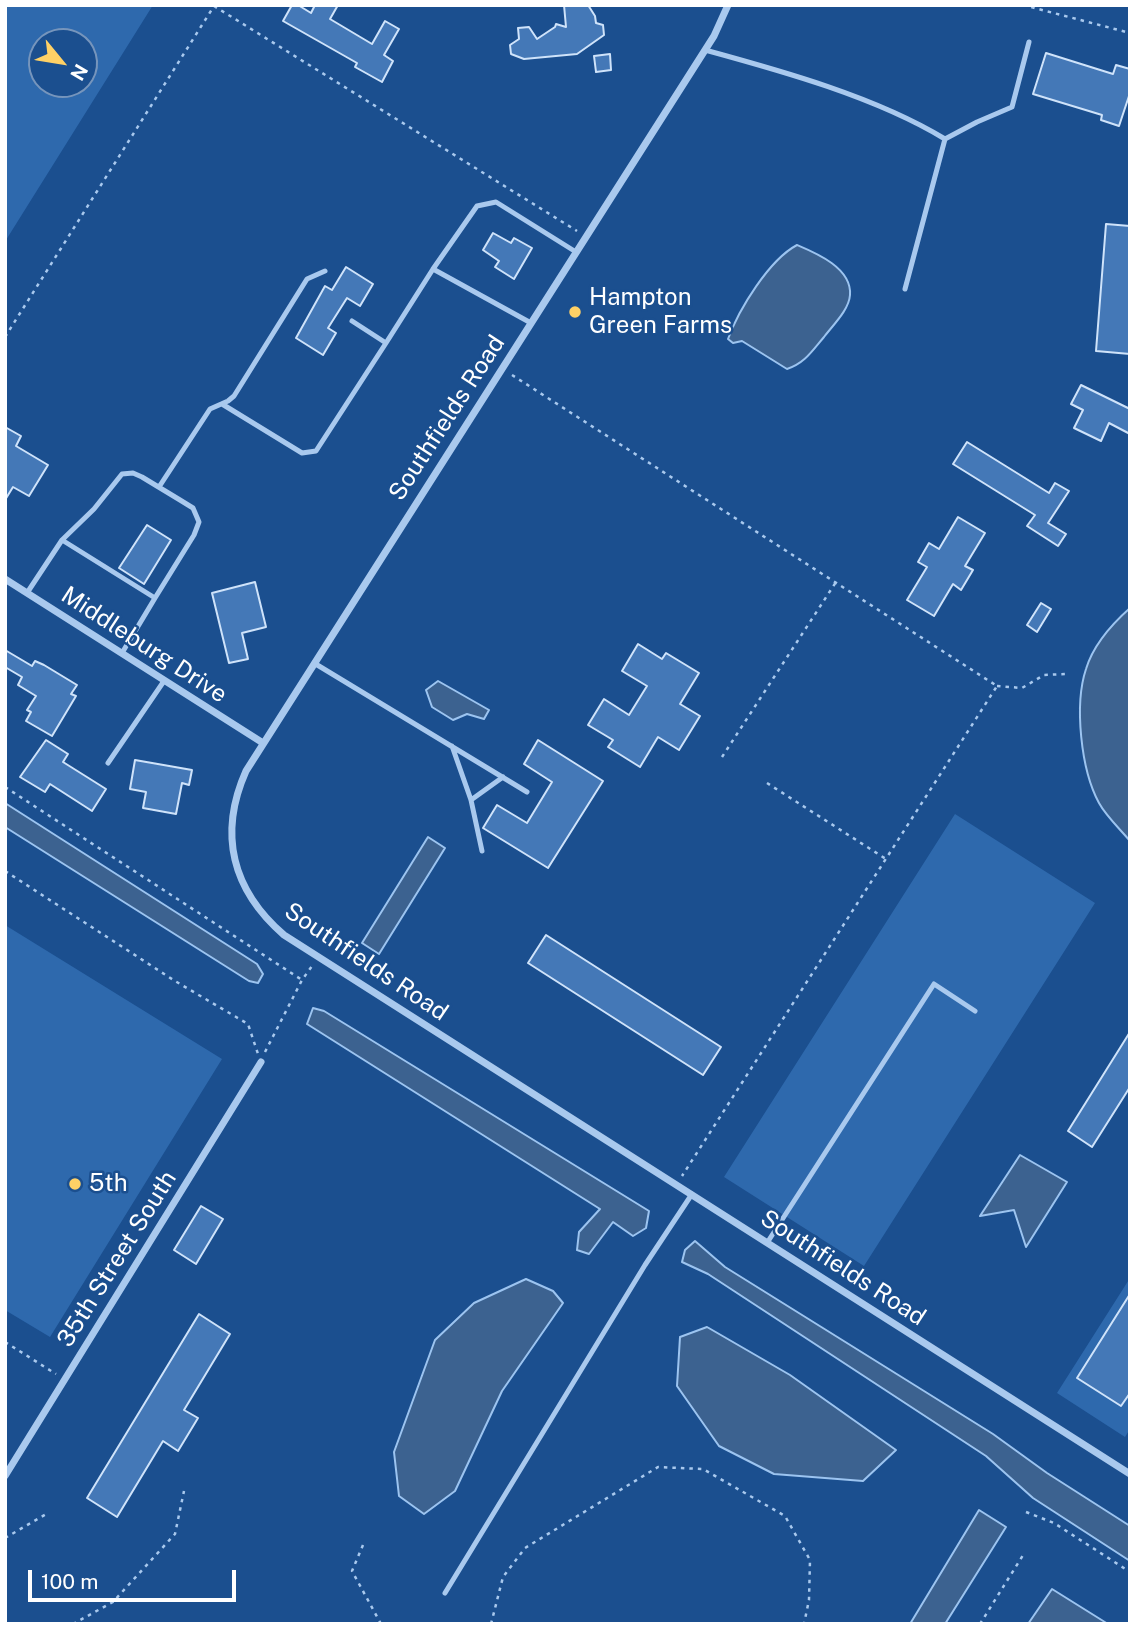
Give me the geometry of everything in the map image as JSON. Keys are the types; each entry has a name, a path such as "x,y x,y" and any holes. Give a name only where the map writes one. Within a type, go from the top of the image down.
{"street":[{"name":"Southfields Road","path":"728,5 705,50 246,771 233,810 232,850 237,870 245,889 269,922 319,957 1130,1474"},
{"name":"Middleburg Drive","path":"5,579 263,743"},
{"name":"35th Street South","path":"5,1476 261,1062"}],"lane":[{"path":"905,289 945,139 1012,107 1029,42"},
{"path":"705,50 872,103 908,118 945,139"},
{"path":"222,404 302,453 316,451 433,268 477,206 496,202 576,252"},
{"path":"433,268 531,323"},
{"path":"159,487 210,409 234,396 307,279 325,271"},
{"path":"352,321 386,343"},
{"path":"27,593 62,540 94,509 122,474 132,473 159,487 193,509 199,522 194,535 122,653"},
{"path":"62,540 155,598"},
{"path":"314,663 527,792"},
{"path":"108,763 164,681"},
{"path":"452,746 471,800 482,851"},
{"path":"471,800 503,777"},
{"path":"767,1243 934,984 975,1011"},
{"path":"445,1592 645,1265 692,1195"}],"path":[{"path":"1023,5 1130,33"},
{"path":"5,337 214,6 586,236"},
{"path":"502,368 997,686 1022,688 1044,674 1067,674"},
{"path":"722,757 836,582"},
{"path":"677,1185 997,686"},
{"path":"767,783 886,859"},
{"path":"5,787 302,980"},
{"path":"5,871 175,981 248,1024 261,1062"},
{"path":"261,1062 302,980 319,957"},
{"path":"5,1342 65,1379"},
{"path":"491,1624 503,1577 525,1548 658,1467 703,1469 785,1516 810,1560 809,1600 804,1624"},
{"path":"74,1624 113,1602 175,1534 184,1491"},
{"path":"1026,1512 1054,1523 1130,1572"},
{"path":"5,1538 48,1513"},
{"path":"363,1545 352,1571 382,1624"},
{"path":"980,1624 1026,1552"}],"shaded area":[{"path":"5,5 153,5 98,93 98,28 28,28 28,98 95,98 6,240"},
{"path":"797,245 823,257 839,269 849,285 850,295 844,312 812,352 787,369 742,341 733,343 728,339 756,286 786,252"},
{"path":"1130,608 1130,841 1105,813 1093,789 1081,737 1080,700 1086,669 1093,652"},
{"path":"438,681 489,710 484,719 467,714 453,720 432,707 426,690"},
{"path":"5,803 257,964 263,974 258,983 249,981 5,827"},
{"path":"955,814 1095,903 864,1266 724,1177"},
{"path":"428,837 445,848 379,954 362,943"},
{"name":"5th","path":"5,925 222,1059 50,1337 5,1310"},
{"path":"313,1008 324,1011 649,1211 646,1228 633,1236 613,1222 589,1254 577,1250 579,1232 600,1209 307,1024"},
{"path":"1020,1155 1067,1182 1026,1247 1014,1210 980,1216"},
{"path":"695,1241 725,1267 993,1434 1047,1473 1130,1526 1130,1561 1033,1498 986,1456 708,1274 682,1262 685,1250"},
{"path":"1130,1278 1130,1429 1125,1437 1057,1393"},
{"path":"526,1279 553,1291 563,1303 502,1391 455,1491 424,1514 399,1496 394,1452 435,1340 474,1303"},
{"path":"707,1327 790,1375 896,1450 863,1481 774,1474 719,1446 677,1386 680,1337"},
{"path":"979,1510 1006,1527 945,1624 910,1624"},
{"path":"1052,1589 1108,1624 1028,1624"}],"building":[{"path":"292,5 298,5 311,13 315,5 338,5 330,19 372,44 385,21 399,29 384,55 393,61 382,82 355,67 357,63 283,21"},
{"path":"564,5 588,5 596,23 603,25 604,35 577,54 524,59 511,54 510,45 519,39 518,28 529,27 537,39 556,24 566,27"},
{"path":"1046,53 1113,74 1116,65 1130,69 1130,93 1119,126 1101,120 1102,115 1033,94"},
{"path":"610,54 611,70 596,72 594,56"},
{"path":"1106,224 1130,226 1130,354 1096,351"},
{"path":"493,233 511,243 514,238 532,248 514,279 495,267 499,261 483,250"},
{"path":"346,267 373,284 360,306 347,298 328,328 336,333 323,355 296,338 325,286 332,290"},
{"path":"1081,385 1130,409 1130,434 1109,423 1101,441 1074,428 1083,410 1071,404"},
{"path":"5,427 21,436 16,446 48,465 29,496 13,487 5,500"},
{"path":"967,442 1049,493 1055,483 1069,491 1048,523 1066,534 1058,546 1027,526 1035,515 953,464"},
{"path":"958,517 985,533 965,566 973,570 961,590 953,584 934,616 907,600 927,567 918,562 929,543 939,549"},
{"path":"147,525 171,540 144,584 119,568"},
{"path":"255,582 266,627 242,633 248,659 229,663 212,593"},
{"path":"1041,603 1051,609 1037,632 1027,625"},
{"path":"638,644 662,659 666,653 699,673 680,704 700,716 679,750 658,737 640,767 608,747 613,740 588,725 604,699 629,715 647,686 622,671"},
{"path":"5,650 32,666 35,661 44,665 77,685 71,694 76,696 52,736 26,721 31,712 27,710 36,696 18,685 22,677 5,667"},
{"path":"46,740 68,754 63,762 106,789 92,811 50,784 45,792 20,777"},
{"path":"538,740 603,781 548,868 483,828 497,805 527,823 552,782 524,764"},
{"path":"135,760 192,770 189,785 182,783 176,814 143,808 146,792 130,789"},
{"path":"546,935 721,1047 703,1075 528,963"},
{"path":"1130,1032 1130,1087 1092,1147 1068,1131"},
{"path":"201,1206 223,1219 196,1264 174,1250"},
{"path":"1130,1294 1130,1393 1121,1406 1077,1378"},
{"path":"199,1314 230,1334 184,1410 198,1418 178,1451 163,1441 117,1517 87,1498"}],"place":[{"name":"Hampton Green Farms","path":"575,312"},
{"name":"5th","path":"75,1184"}]}
